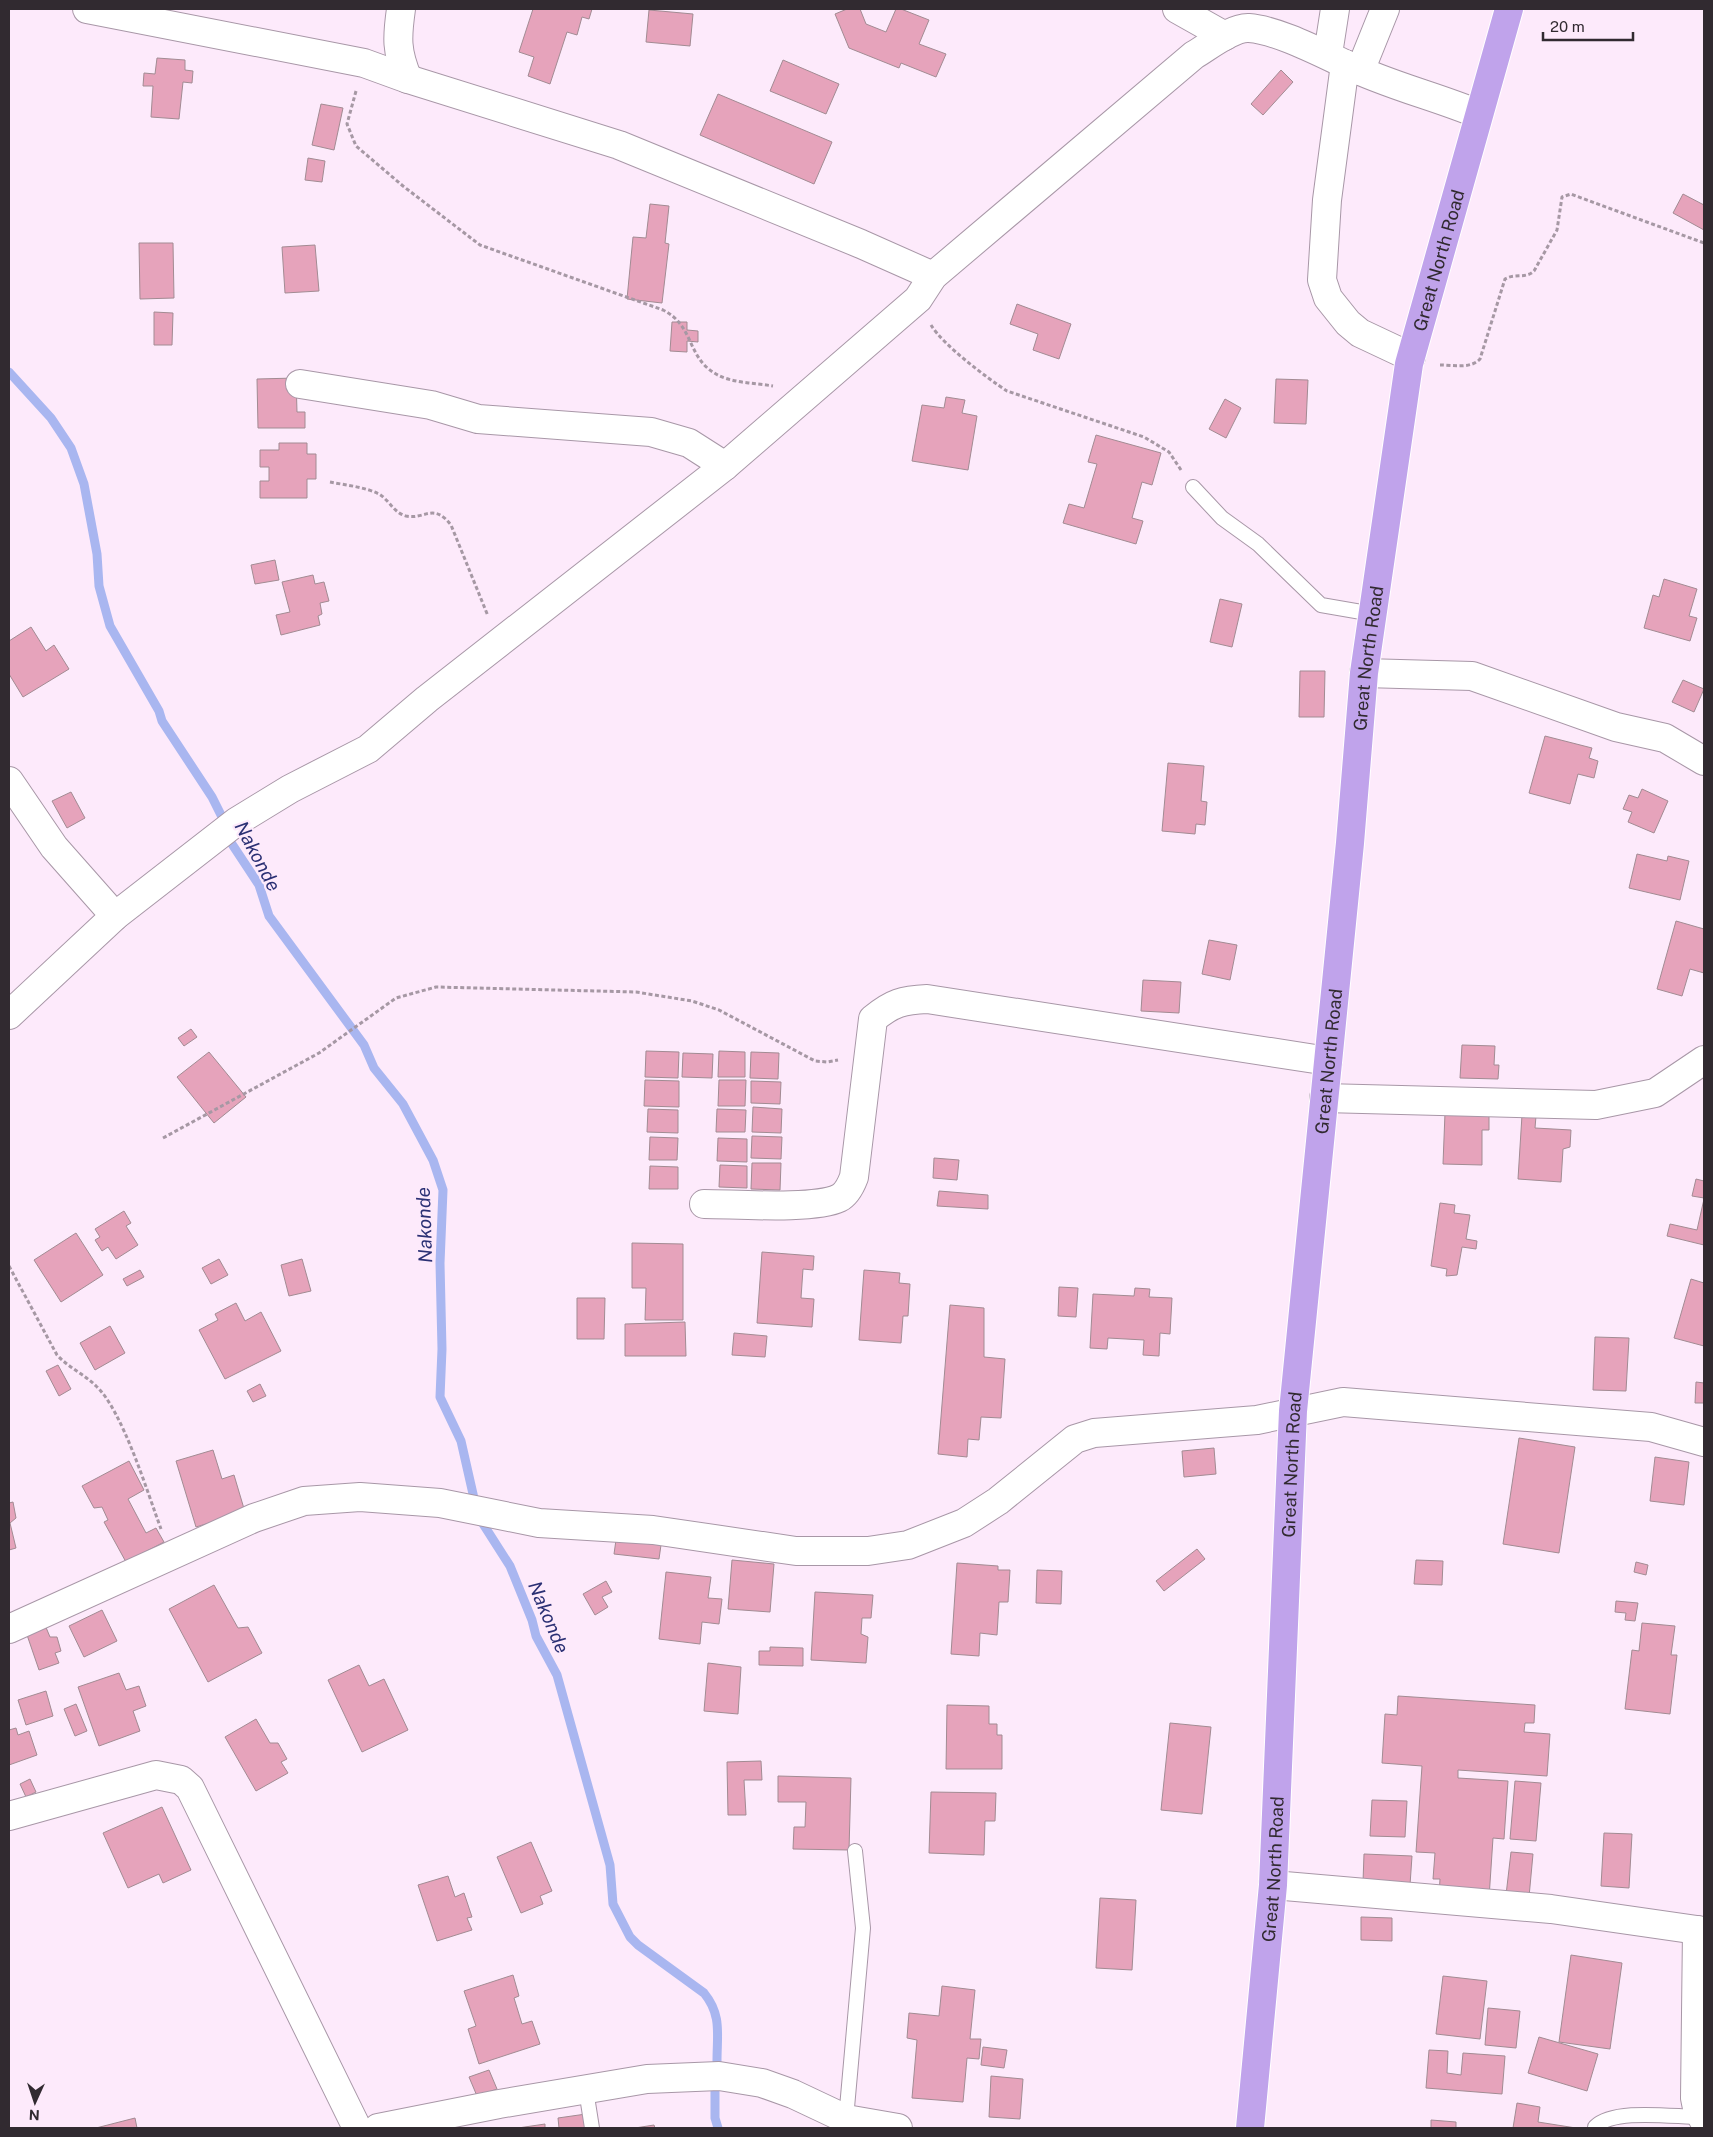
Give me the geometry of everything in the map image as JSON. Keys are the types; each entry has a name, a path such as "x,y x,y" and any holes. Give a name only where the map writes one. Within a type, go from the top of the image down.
{"highway":[{"name":"Great North Road","path":"1250,2128 1273,1885 1293,1411 1350,843 1364,672 1410,361 1508,9"}],"street":[{"path":"87,9 364,63 408,79 619,145 861,244 933,276"},
{"path":"401,9 396,39 400,61 408,79"},
{"path":"1178,9 1225,36"},
{"path":"1335,9 1344,63 1327,200 1322,280 1328,298 1336,310 1354,328 1410,361"},
{"path":"1344,63 1385,9"},
{"path":"9,1015 115,916 236,822 290,789 368,749 427,699 724,466 918,299 933,276 1194,55 1225,36 1247,28 1268,32 1478,114"},
{"path":"300,384 431,405 484,420 651,432 688,443 724,466"},
{"path":"1364,672 1472,676 1616,727 1665,738 1704,761"},
{"path":"9,781 54,847 115,916"},
{"path":"704,1204 819,1204 840,1198 849,1188 854,1177 873,1019 886,1008 906,1000 927,999 1328,1061"},
{"path":"1324,1098 1596,1105 1656,1093 1704,1060"},
{"path":"9,1629 254,1518 304,1501 360,1497 440,1503 539,1523 644,1529 796,1551 868,1552 908,1545 964,1523 998,1501 1075,1439 1094,1433 1257,1420 1293,1411 1353,1402 1651,1427 1704,1442"},
{"path":"9,1816 156,1775 180,1780 190,1788 357,2128"},
{"path":"1273,1885 1551,1909 1701,1931 1695,2098 1702,2119"},
{"path":"378,2128 647,2079 719,2076 762,2083 846,2119 898,2128"}],"lane":[{"path":"1193,487 1222,518 1258,544 1321,605 1373,614"},
{"path":"846,2119 863,1928 863,1908 855,1852"},
{"path":"586,2090 592,2128"},
{"path":"1595,2127 1602,2120 1620,2116 1702,2119"}],"path":[{"path":"364,63 347,124 356,146 475,241 486,248 672,314 681,322 696,356 717,375 810,393"},
{"path":"1410,361 1468,365 1477,362 1505,280 1513,275 1529,276 1534,272 1557,230 1562,198 1566,195 1576,196 1704,242"},
{"path":"918,299 939,335 988,379 1007,391 1144,437 1169,452 1193,487"},
{"path":"330,482 373,491 386,498 402,515 409,517 432,512 447,520 451,525 499,644"},
{"path":"162,1138 319,1053 396,998 436,987 636,992 692,1001 719,1010 815,1061 827,1062 845,1057 871,1037"},
{"path":"9,1266 58,1355 66,1365 96,1386 110,1402 119,1420 171,1556"}],"building":[{"path":"533,9 592,9 589,19 582,17 577,35 567,32 550,84 528,76 534,57 519,52"},
{"path":"847,9 860,9 866,24 886,32 896,9 901,9 929,20 919,44 946,54 936,77 901,63 899,68 849,48 835,14"},
{"path":"649,10 693,14 690,46 646,42"},
{"path":"157,58 185,60 185,70 193,71 192,83 183,82 179,119 151,117 153,86 143,86 144,73 155,74"},
{"path":"783,60 839,84 826,114 770,91"},
{"path":"1281,70 1293,82 1263,115 1251,104"},
{"path":"718,94 832,142 814,184 700,135"},
{"path":"321,104 343,108 334,150 312,145"},
{"path":"308,158 325,161 322,182 305,180"},
{"path":"1683,194 1704,205 1704,230 1673,213"},
{"path":"650,204 669,206 665,243 669,244 662,303 627,299 633,237 646,238"},
{"path":"139,243 173,243 174,298 140,299"},
{"path":"315,245 319,291 285,293 282,247"},
{"path":"1017,304 1071,324 1059,359 1033,350 1038,334 1010,324"},
{"path":"154,312 173,313 172,345 154,345"},
{"path":"672,322 687,322 687,330 698,331 698,342 687,341 687,352 670,351"},
{"path":"296,378 297,412 305,412 305,428 258,428 257,379"},
{"path":"1276,379 1308,380 1306,424 1274,423"},
{"path":"946,397 965,400 962,413 977,416 968,470 912,461 922,405 944,408"},
{"path":"1225,399 1241,408 1226,438 1209,429"},
{"path":"1096,435 1161,453 1152,485 1142,482 1132,518 1143,521 1136,544 1063,523 1069,504 1084,508 1097,464 1088,462"},
{"path":"279,443 307,443 307,454 316,454 316,479 307,479 307,498 260,498 260,481 269,481 269,467 260,467 260,450 279,450"},
{"path":"275,560 279,580 255,584 251,565"},
{"path":"313,575 315,584 324,582 329,601 320,603 322,614 318,616 320,625 281,635 276,615 290,612 282,582"},
{"path":"1664,579 1697,589 1689,616 1697,618 1690,641 1644,628 1653,595 1659,597"},
{"path":"1220,599 1242,604 1232,647 1210,642"},
{"path":"31,627 46,651 54,645 69,669 23,697 9,674 9,641"},
{"path":"1300,671 1325,671 1324,717 1299,717"},
{"path":"1683,680 1704,689 1694,712 1672,702"},
{"path":"1545,736 1592,748 1589,758 1598,761 1594,778 1578,774 1570,804 1529,793"},
{"path":"1168,763 1204,766 1201,801 1207,802 1205,825 1196,824 1195,834 1162,831"},
{"path":"1642,789 1668,801 1654,833 1628,822 1632,812 1623,809 1629,795 1638,798"},
{"path":"71,792 85,818 67,828 52,801"},
{"path":"1637,854 1667,861 1668,856 1689,861 1680,900 1629,888"},
{"path":"1676,921 1704,929 1704,973 1690,969 1682,996 1657,989"},
{"path":"1209,940 1237,945 1230,980 1202,974"},
{"path":"1143,980 1181,982 1179,1013 1141,1011"},
{"path":"191,1029 197,1037 184,1046 178,1038"},
{"path":"1462,1045 1495,1046 1494,1065 1499,1065 1498,1079 1460,1078"},
{"path":"646,1051 679,1052 678,1078 645,1077"},
{"path":"719,1051 745,1052 745,1077 718,1077"},
{"path":"209,1052 246,1097 214,1123 177,1077"},
{"path":"751,1052 779,1053 778,1079 750,1078"},
{"path":"683,1053 713,1054 712,1078 682,1077"},
{"path":"645,1080 679,1081 679,1107 644,1106"},
{"path":"719,1080 746,1080 745,1106 718,1106"},
{"path":"751,1081 781,1082 780,1104 751,1103"},
{"path":"753,1107 782,1109 781,1133 752,1132"},
{"path":"648,1109 678,1110 678,1133 647,1132"},
{"path":"717,1109 746,1110 745,1132 716,1132"},
{"path":"1445,1113 1489,1114 1489,1130 1482,1130 1482,1165 1443,1164"},
{"path":"1522,1115 1536,1116 1535,1128 1571,1130 1570,1147 1563,1149 1561,1182 1518,1179"},
{"path":"752,1136 782,1137 781,1159 751,1158"},
{"path":"650,1137 678,1138 677,1160 649,1160"},
{"path":"718,1138 747,1139 747,1162 717,1161"},
{"path":"934,1158 959,1160 957,1180 933,1178"},
{"path":"752,1163 781,1163 780,1190 751,1189"},
{"path":"720,1165 747,1166 747,1188 719,1187"},
{"path":"650,1166 678,1167 678,1189 649,1189"},
{"path":"1696,1179 1704,1181 1704,1198 1692,1196"},
{"path":"939,1191 988,1195 988,1209 937,1206"},
{"path":"1704,1199 1704,1245 1667,1236 1670,1224 1697,1230"},
{"path":"1440,1203 1455,1205 1454,1213 1470,1215 1466,1239 1477,1241 1476,1249 1462,1247 1457,1275 1446,1276 1447,1269 1431,1266"},
{"path":"124,1211 131,1223 126,1226 138,1245 116,1259 108,1247 102,1251 95,1240 100,1237 95,1229"},
{"path":"76,1233 103,1275 61,1302 34,1260"},
{"path":"632,1243 683,1244 683,1320 645,1320 646,1288 632,1288"},
{"path":"762,1252 814,1256 813,1270 803,1269 801,1298 814,1299 812,1327 757,1323"},
{"path":"219,1259 228,1275 211,1284 202,1268"},
{"path":"302,1259 311,1291 289,1296 281,1265"},
{"path":"140,1270 144,1277 127,1286 123,1279"},
{"path":"864,1270 900,1273 899,1283 910,1284 908,1316 903,1316 901,1343 859,1340"},
{"path":"1691,1279 1704,1283 1704,1346 1674,1338"},
{"path":"1059,1287 1078,1288 1076,1317 1058,1316"},
{"path":"1135,1288 1150,1289 1149,1297 1172,1298 1170,1334 1160,1333 1159,1356 1143,1355 1144,1340 1108,1338 1107,1349 1090,1348 1093,1294 1134,1296"},
{"path":"577,1298 605,1298 604,1339 577,1339"},
{"path":"236,1303 245,1321 261,1312 281,1351 225,1379 199,1330 218,1320 215,1314"},
{"path":"950,1305 984,1308 984,1357 1005,1359 1001,1418 981,1417 979,1440 968,1439 967,1457 938,1454"},
{"path":"685,1322 686,1356 625,1356 625,1324"},
{"path":"110,1326 125,1353 95,1370 80,1343"},
{"path":"734,1333 767,1336 765,1357 732,1355"},
{"path":"1595,1337 1629,1338 1626,1391 1593,1390"},
{"path":"58,1365 71,1389 59,1396 46,1371"},
{"path":"1696,1382 1704,1383 1704,1403 1695,1403"},
{"path":"260,1384 266,1396 253,1402 247,1391"},
{"path":"1519,1438 1575,1447 1559,1553 1503,1544"},
{"path":"1214,1448 1216,1474 1184,1477 1182,1451"},
{"path":"213,1450 222,1479 234,1475 245,1512 196,1527 176,1461"},
{"path":"1655,1457 1689,1462 1684,1505 1650,1501"},
{"path":"129,1461 144,1490 128,1499 146,1533 156,1528 164,1542 126,1562 104,1522 108,1520 102,1507 94,1508 82,1486"},
{"path":"13,1502 16,1518 10,1523 16,1548 9,1550 9,1503"},
{"path":"616,1540 661,1545 659,1559 614,1554"},
{"path":"1197,1549 1205,1559 1164,1591 1156,1581"},
{"path":"732,1560 774,1564 770,1612 728,1609"},
{"path":"1416,1560 1443,1561 1442,1585 1414,1584"},
{"path":"1636,1562 1648,1565 1646,1575 1634,1572"},
{"path":"957,1563 998,1566 998,1570 1010,1570 1008,1602 999,1602 997,1635 980,1633 979,1656 951,1654"},
{"path":"1037,1570 1062,1571 1061,1604 1036,1603"},
{"path":"666,1572 711,1577 708,1598 722,1599 719,1624 702,1622 700,1644 659,1639"},
{"path":"606,1581 612,1592 602,1597 608,1607 595,1615 583,1594"},
{"path":"214,1585 238,1628 248,1627 262,1653 208,1682 169,1609"},
{"path":"815,1592 873,1595 871,1618 862,1618 861,1634 868,1637 866,1663 811,1660"},
{"path":"1616,1601 1638,1603 1635,1621 1625,1620 1626,1613 1615,1612"},
{"path":"102,1610 117,1641 84,1657 69,1626"},
{"path":"1642,1623 1675,1626 1671,1655 1677,1655 1670,1714 1625,1709 1632,1650 1639,1651"},
{"path":"45,1625 50,1637 57,1637 61,1651 55,1653 59,1663 39,1670 26,1632"},
{"path":"770,1647 803,1648 803,1666 759,1665 759,1651 770,1651"},
{"path":"708,1663 741,1667 738,1714 704,1711"},
{"path":"359,1665 369,1686 384,1679 408,1730 362,1752 328,1680"},
{"path":"119,1673 126,1690 139,1686 146,1706 133,1711 140,1731 99,1746 78,1687"},
{"path":"46,1691 53,1716 26,1725 18,1700"},
{"path":"1398,1696 1535,1705 1534,1723 1525,1723 1524,1732 1550,1734 1547,1776 1458,1770 1458,1778 1508,1781 1504,1839 1493,1838 1489,1898 1439,1895 1440,1879 1433,1879 1435,1853 1416,1852 1422,1766 1382,1763 1385,1714 1397,1715"},
{"path":"76,1704 87,1731 75,1736 64,1709"},
{"path":"947,1705 989,1706 989,1724 997,1724 997,1735 1002,1735 1002,1769 946,1769"},
{"path":"256,1719 270,1743 278,1743 287,1759 281,1762 288,1773 256,1791 225,1737"},
{"path":"1170,1723 1211,1727 1202,1814 1161,1810"},
{"path":"16,1728 18,1735 29,1731 37,1755 9,1765 9,1730"},
{"path":"761,1761 762,1780 744,1780 746,1815 728,1815 727,1762"},
{"path":"778,1776 851,1778 849,1850 793,1849 794,1827 805,1827 806,1802 778,1802"},
{"path":"30,1779 36,1792 26,1797 20,1784"},
{"path":"1515,1781 1541,1783 1536,1841 1510,1839"},
{"path":"931,1792 996,1793 995,1821 985,1821 984,1855 929,1853"},
{"path":"1372,1800 1407,1801 1405,1837 1370,1836"},
{"path":"162,1807 191,1870 163,1883 159,1874 128,1888 103,1833"},
{"path":"1604,1833 1632,1834 1629,1888 1601,1886"},
{"path":"531,1842 552,1891 540,1896 543,1904 521,1913 497,1857"},
{"path":"1511,1852 1533,1854 1529,1897 1506,1895"},
{"path":"1364,1854 1412,1856 1410,1885 1363,1882"},
{"path":"448,1876 455,1897 464,1893 472,1917 467,1918 472,1930 437,1941 418,1885"},
{"path":"1100,1898 1136,1900 1132,1970 1096,1968"},
{"path":"1361,1917 1392,1918 1392,1941 1361,1940"},
{"path":"1571,1955 1622,1963 1610,2049 1559,2042"},
{"path":"513,1975 519,1996 514,1998 522,2024 532,2021 540,2044 479,2064 468,2029 476,2026 464,1991"},
{"path":"1443,1976 1487,1981 1480,2039 1436,2034"},
{"path":"942,1986 975,1990 970,2039 981,2039 979,2059 967,2058 963,2102 912,2098 917,2040 907,2038 909,2013 939,2016"},
{"path":"1488,2008 1520,2011 1516,2048 1485,2045"},
{"path":"1539,2037 1598,2054 1587,2091 1528,2073"},
{"path":"983,2047 1007,2050 1004,2068 981,2065"},
{"path":"1429,2050 1448,2051 1447,2073 1461,2075 1463,2053 1505,2056 1502,2094 1426,2088"},
{"path":"489,2070 497,2089 477,2096 469,2077"},
{"path":"991,2076 1023,2079 1020,2119 989,2117"},
{"path":"1517,2103 1540,2107 1538,2122 1576,2128 1513,2128"},
{"path":"593,2113 594,2128 559,2128 558,2118"},
{"path":"135,2118 137,2128 96,2128"},
{"path":"1431,2120 1456,2122 1456,2128 1431,2128"},
{"path":"545,2124 545,2128 518,2128"},
{"path":"654,2125 655,2128 635,2128"}],"waterway":[{"name":"Nakonde","path":"9,372 51,418 71,448 84,484 97,554 99,586 110,626 159,711 162,721 212,797 222,817 226,835 259,885 269,916 364,1045 374,1068 403,1104 433,1160 443,1190 440,1263 442,1349 440,1397 461,1441 478,1516 510,1566 532,1620 536,1636 557,1675 610,1865 613,1904 630,1937 638,1945 704,1993 710,2001 714,2009 718,2033 717,2061"},
{"name":"Nakonde","path":"715,2090 715,2118 718,2128"}]}
